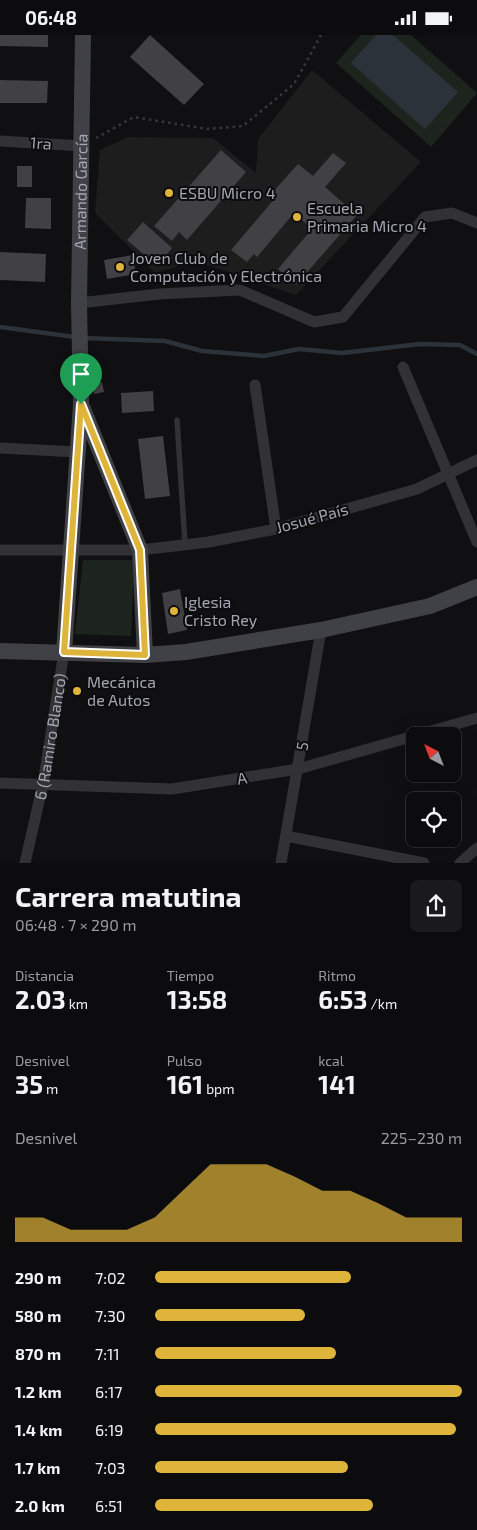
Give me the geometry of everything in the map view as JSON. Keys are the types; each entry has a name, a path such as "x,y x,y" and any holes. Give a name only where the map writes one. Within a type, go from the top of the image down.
{"main road":[{"name":"Armando García","path":"78,453 81,404 79,303 83,35"},
{"path":"81,404 140,550 145,655"},
{"name":"6 (Ramiro Blanco)","path":"64,652 78,453"},
{"path":"0,651 145,655 186,652 321,629 430,606 477,587"}],"street":[{"name":"1ra","path":"0,141 82,146"},
{"path":"79,303 159,294 240,290 314,322 342,317 424,217 452,213 477,223"},
{"path":"403,367 447,475 477,542"},
{"path":"255,385 276,529"},
{"path":"0,448 78,453"},
{"name":"Josué País","path":"72,549 140,550 276,529 417,489 477,460"},
{"path":"0,550 72,549"},
{"name":"5","path":"281,863 321,629"},
{"name":"6 (Ramiro Blanco)","path":"25,863 43,783 64,652"},
{"name":"A","path":"0,783 172,789 298,769 477,718"},
{"path":"286,836 424,863"},
{"path":"460,863 477,848"}],"lane":[{"path":"177,421 186,544"}],"path":[{"path":"82,146 134,117 207,129 243,126 294,84 321,35"}],"shaded area":[{"path":"361,35 411,35 477,93 431,147 336,63"},
{"path":"376,35 393,35 458,92 425,129 351,63"},
{"name":"Escuela Primaria Micro 4","path":"312,70 421,162 296,295 195,261 155,273 95,213 100,150 128,137 213,138 256,173 258,139"},
{"path":"83,560 134,560 131,636 75,634"}],"building":[{"path":"0,35 48,35 48,47 0,46"},
{"path":"150,35 204,84 184,105 130,57"},
{"path":"0,80 48,81 47,103 0,103"},
{"path":"221,150 246,172 187,240 179,232 172,241 154,226"},
{"path":"333,153 346,163 325,187 357,215 296,285 278,269 312,229 294,213 257,257 254,254 247,262 231,250 276,197 272,193 298,164 313,176"},
{"path":"17,166 32,166 32,187 17,187"},
{"path":"26,198 51,198 51,229 25,228"},
{"path":"143,222 172,248 157,266 127,240"},
{"path":"0,252 46,254 45,282 0,280"},
{"name":"Joven Club de Computación y Electrónica","path":"133,255 136,274 107,279 104,260"},
{"path":"102,382 104,392 94,394 92,384"},
{"path":"153,391 154,411 122,413 121,393"},
{"path":"163,436 170,496 145,499 138,439"},
{"name":"Iglesia Cristo Rey","path":"180,589 187,630 168,634 162,593"}],"waterway":[{"path":"0,327 75,337"},
{"path":"83,338 165,341 202,351 264,356 299,349 342,353 420,344 460,345 477,354"}],"place":[{"name":"ESBU Micro 4","path":"169,193"},
{"name":"Escuela Primaria Micro 4","path":"297,217"},
{"name":"Joven Club de Computación y Electrónica","path":"120,267"},
{"name":"Iglesia Cristo Rey","path":"174,611"},
{"name":"Mecánica de Autos","path":"77,691"}],"route":[{"path":"81,404 140,550 145,655 64,652 81,404"}]}
